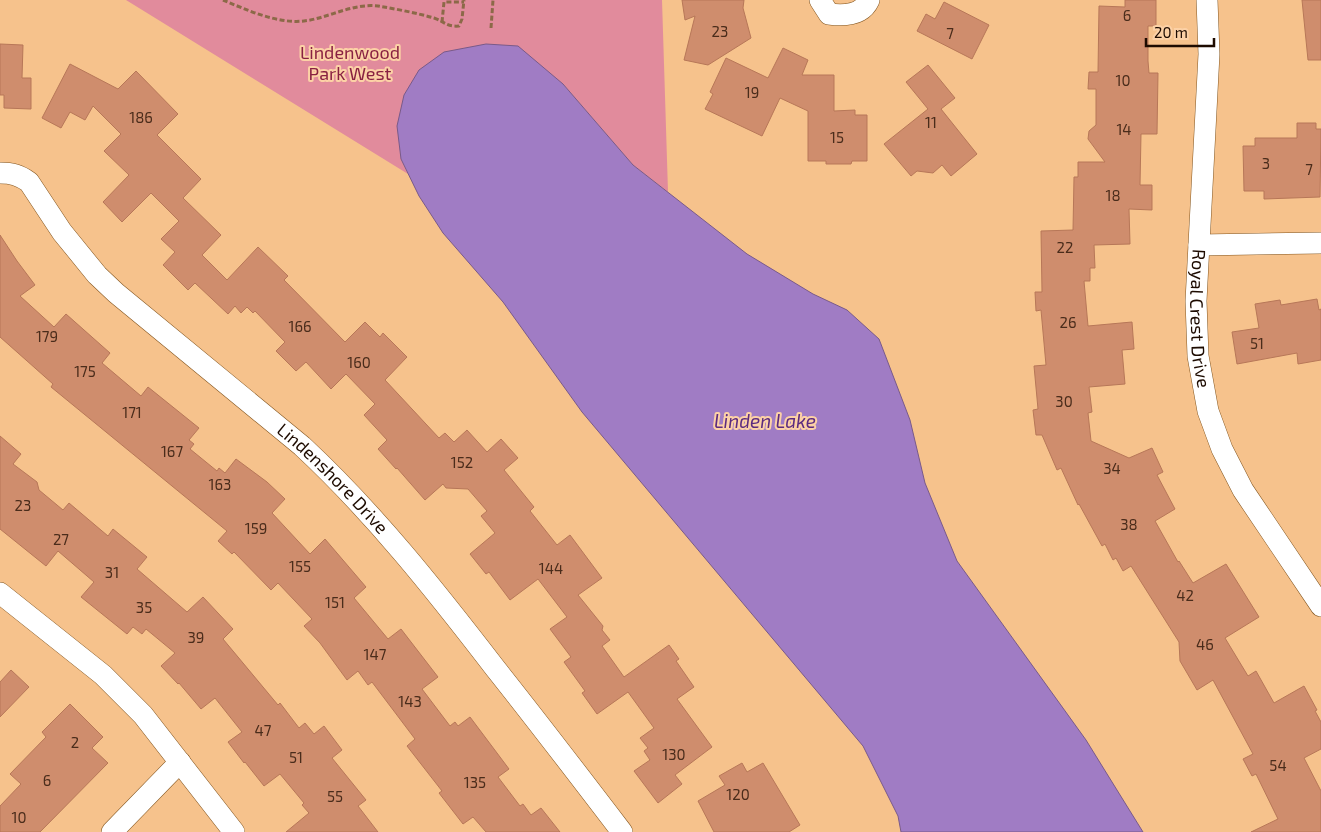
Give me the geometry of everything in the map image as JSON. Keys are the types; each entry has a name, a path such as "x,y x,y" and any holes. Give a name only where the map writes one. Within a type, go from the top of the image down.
{"street":[{"path":"820,0 829,14 843,15 857,12 869,0"},
{"name":"Royal Crest Drive","path":"1207,0 1209,54 1196,301 1198,356 1208,411 1222,449 1243,490 1321,606"},
{"name":"Lindenshore Drive","path":"0,173 21,176 29,182 62,232 97,275 116,293 302,446 382,526 435,589 622,832"},
{"path":"1199,245 1321,244"},
{"path":"0,593 103,676 143,715 234,832"},
{"path":"112,832 180,762"}],"path":[{"path":"223,0 270,18 291,21 303,21 362,5 379,6 436,19 449,26 459,26 462,19 464,1 444,2 442,22"},
{"path":"491,28 493,0"}],"green space":[{"name":"Lindenwood Park West","path":"126,0 662,0 668,192 633,165 563,84 401,159 408,174"}],"water":[{"name":"Linden Lake","path":"486,44 518,46 563,84 633,165 747,254 813,294 847,310 879,339 910,420 925,483 957,561 1086,740 1143,832 901,832 898,816 863,746 582,412 503,302 443,233 419,196 401,159 397,126 404,95 419,70 444,52"}],"building":[{"path":"682,0 744,0 743,8 751,38 708,65 684,60 695,16 685,20"},
{"path":"1125,0 1156,0 1156,26 1148,26 1148,61 1149,73 1158,73 1157,134 1141,134 1140,185 1152,185 1152,210 1129,209 1130,244 1094,245 1095,268 1090,268 1090,281 1084,281 1088,326 1132,322 1134,349 1122,350 1125,384 1089,387 1092,412 1088,413 1091,441 1129,458 1152,448 1163,472 1157,475 1175,509 1155,521 1178,562 1193,583 1226,564 1259,617 1225,638 1248,676 1256,671 1274,703 1304,686 1317,710 1315,711 1321,722 1321,749 1304,758 1321,791 1321,832 1251,832 1278,819 1256,774 1252,776 1243,759 1253,754 1213,680 1197,690 1180,661 1179,642 1131,566 1123,571 1116,558 1113,560 1105,544 1102,546 1078,505 1061,468 1057,470 1042,435 1036,435 1033,410 1038,409 1034,366 1046,365 1041,310 1036,311 1035,292 1042,292 1041,231 1073,230 1074,177 1078,177 1078,162 1105,162 1088,139 1089,131 1096,125 1096,89 1088,89 1089,72 1098,72 1099,6 1125,7"},
{"path":"1302,0 1321,0 1321,60 1308,60"},
{"path":"944,2 989,25 972,59 917,31 926,14 935,19"},
{"path":"0,44 23,45 22,78 31,78 31,109 4,108 4,95 0,95"},
{"path":"783,48 808,60 802,75 834,75 834,111 855,110 855,115 867,115 867,161 852,161 851,164 826,164 826,161 808,161 808,111 780,98 762,136 705,109 713,94 710,92 726,58 768,78"},
{"path":"70,64 118,89 136,71 178,114 157,135 201,179 183,198 221,235 202,255 227,280 258,247 288,276 284,280 345,342 365,322 380,337 383,333 407,357 385,380 439,438 445,433 454,442 467,430 487,452 501,439 518,458 504,470 534,507 530,511 557,545 570,535 602,578 578,595 603,626 602,630 610,640 602,646 624,677 669,645 679,659 676,661 694,687 677,699 712,747 675,775 682,784 658,803 634,771 650,760 644,751 648,748 640,738 654,728 628,692 597,714 582,693 585,691 564,662 571,657 550,629 567,617 538,579 510,600 489,572 486,574 470,554 495,533 481,516 487,511 468,489 446,488 443,484 425,500 378,449 387,440 364,415 375,404 346,374 331,389 306,362 296,371 276,351 285,342 255,311 253,313 247,307 241,313 235,306 228,314 195,283 188,290 163,265 175,252 161,239 179,221 151,193 122,222 103,202 129,175 104,151 121,134 93,106 85,120 70,112 61,128 42,118"},
{"path":"928,65 955,98 941,109 977,154 951,176 942,165 933,173 917,171 911,176 884,144 928,109 906,82"},
{"path":"1297,123 1316,123 1316,129 1321,129 1320,197 1264,199 1264,191 1244,191 1243,146 1255,146 1255,138 1297,138"},
{"path":"0,235 35,285 20,296 54,327 66,314 110,353 102,363 141,396 148,387 199,428 189,440 194,444 190,449 217,471 219,468 225,473 236,459 267,482 285,499 272,513 310,554 325,539 366,587 354,598 388,639 401,629 438,677 422,689 450,726 455,722 458,726 470,717 509,769 498,777 520,806 523,804 531,815 541,808 560,832 486,832 473,817 463,824 439,793 442,791 407,746 415,739 372,682 368,685 358,671 347,680 320,643 304,626 312,619 278,583 271,590 234,552 232,554 218,541 227,531 51,387 53,384 0,337"},
{"path":"1317,299 1319,310 1321,309 1321,360 1298,364 1297,353 1237,364 1232,332 1259,328 1255,304 1280,300 1281,305"},
{"path":"0,436 21,454 13,464 37,482 39,490 63,510 69,503 108,536 113,529 147,557 137,569 187,612 203,597 233,629 223,639 278,705 280,703 299,728 305,723 314,734 324,726 342,750 332,758 366,800 358,806 378,832 286,832 309,813 302,805 304,803 280,774 264,786 244,763 228,742 242,732 215,698 201,709 179,683 161,666 175,653 146,629 142,634 133,627 127,634 81,597 94,582 58,551 46,566 0,529"},
{"path":"11,670 29,687 0,717 0,682"},
{"path":"70,704 103,737 92,748 108,763 40,832 0,832 0,806 21,784 10,774 46,737 42,732"},
{"path":"742,763 747,772 763,763 800,825 789,832 714,832 698,801 725,785 719,776"}]}
